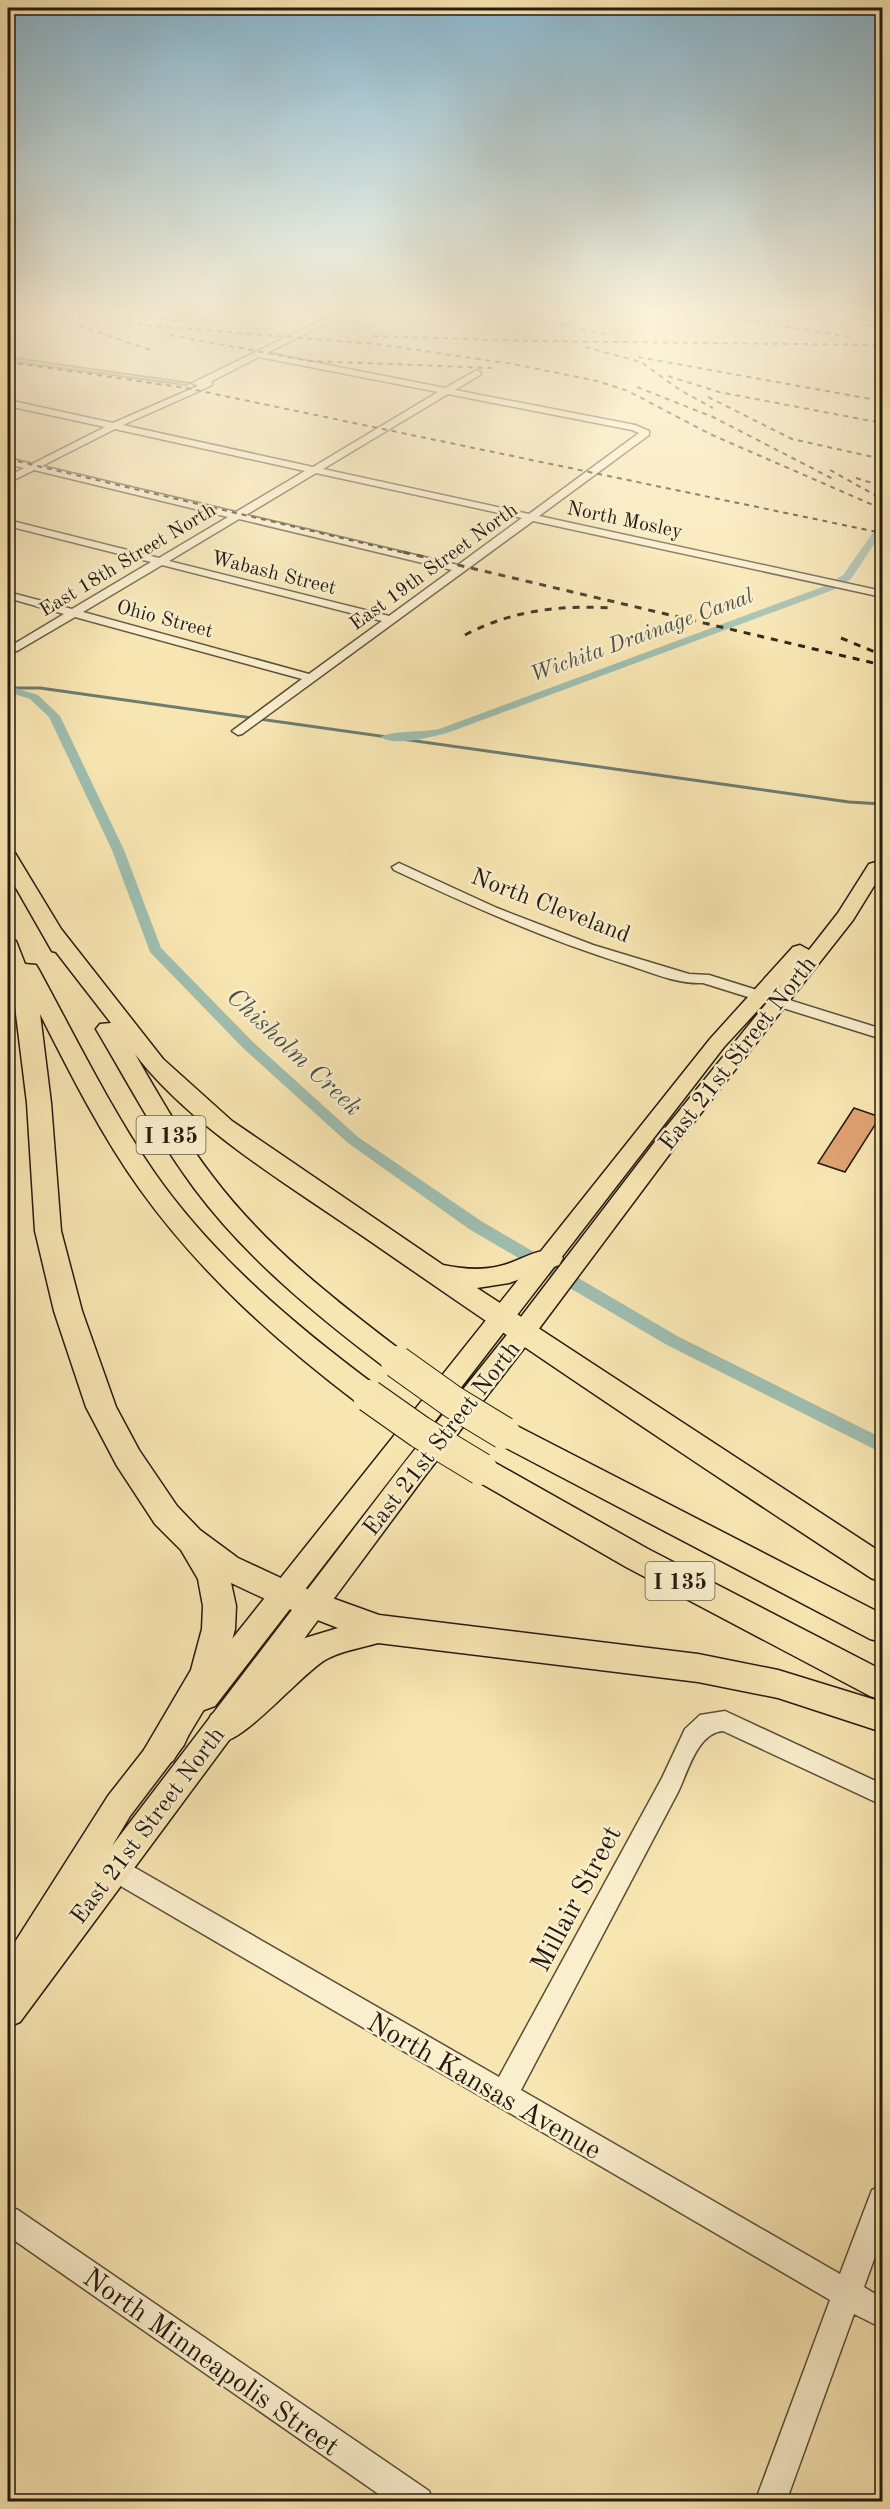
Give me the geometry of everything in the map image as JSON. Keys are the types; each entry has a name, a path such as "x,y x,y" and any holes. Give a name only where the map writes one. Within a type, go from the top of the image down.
{"highway":[{"name":"I 135","path":"8,857 183,1154 223,1205 292,1277 334,1315 453,1401 504,1433 882,1629"},
{"name":"I 135","path":"8,932 94,1092 165,1205 242,1290 309,1352 420,1432 482,1469 637,1558 882,1686"},
{"path":"52,932 155,1064 223,1127 512,1325 882,1569"},
{"path":"8,946 27,1006 39,1103 48,1231 68,1311 106,1417 128,1458 166,1515 189,1539 228,1567 299,1600 378,1629 698,1668 778,1684 882,1717"},
{"path":"432,1271 470,1279 500,1277 555,1250"},
{"path":"161,1750 208,1671 217,1646 219,1606 214,1580 189,1539"},
{"path":"222,1726 273,1686 296,1662 316,1648 378,1629"}],"main road":[{"name":"East 21st Street North","path":"536,1294 555,1250 717,1043 765,1003 846,916 879,864"},
{"name":"East 21st Street North","path":"8,2010 102,1861 119,1806 161,1750 299,1600 414,1470 512,1325 536,1294 583,1254 675,1131 765,1003"},
{"name":"East 21st Street North","path":"8,1983 102,1861 222,1726 299,1600"}],"street":[{"path":"8,480 104,431"},
{"name":"North Mosley","path":"138,431 882,594"},
{"name":"East 18th Street North","path":"13,649 380,431"},
{"name":"East 19th Street North","path":"238,731 642,438 646,433 644,431"},
{"path":"8,461 462,569"},
{"name":"Wabash Street","path":"8,523 392,620"},
{"name":"Ohio Street","path":"8,595 312,678"},
{"name":"North Cleveland","path":"399,867 502,915 588,948 688,979 696,988 765,1003 882,1034"},
{"name":"North Cleveland","path":"765,1003 882,1047"},
{"name":"Millair Street","path":"504,2095 693,1736 708,1722 725,1721 882,1795"},
{"name":"North Kansas Avenue","path":"102,1861 882,2314"},
{"path":"770,2502 882,2200"},
{"name":"North Minneapolis Street","path":"8,2220 418,2502"}],"building":[{"path":"854,1108 880,1117 845,1172 818,1163"}],"waterway":[{"name":"Wichita Drainage Canal","path":"387,737 423,736 443,731 829,588 847,577 882,526"},
{"path":"8,688 40,688 849,802 882,804"},
{"name":"Chisholm Creek","path":"8,689 34,697 54,716 118,850 155,949 248,1045 353,1140 475,1225 673,1341 882,1446"}],"railway":[{"path":"393,431 882,533"},
{"path":"704,431 882,509"},
{"path":"740,431 835,480"},
{"path":"776,431 792,439 882,459"},
{"path":"8,459 409,554"},
{"path":"830,470 882,499"},
{"path":"856,478 882,486"},
{"path":"403,552 882,665"},
{"path":"465,635 501,620 537,611 575,607 613,608"},
{"path":"841,638 882,655"}]}
